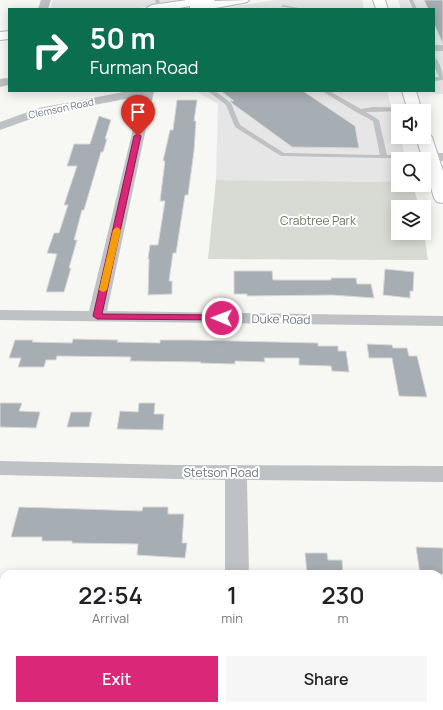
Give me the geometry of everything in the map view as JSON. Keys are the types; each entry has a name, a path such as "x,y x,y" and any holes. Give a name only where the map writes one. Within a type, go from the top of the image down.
{"main road":[{"path":"195,8 243,0"},
{"path":"156,6 212,5"},
{"path":"409,92 413,104"},
{"path":"429,144 437,157 443,198"}],"street":[{"name":"Clemson Road","path":"0,126 39,112 143,92"},
{"path":"97,316 148,92"},
{"name":"Duke Road","path":"0,315 443,321"},
{"name":"Stetson Road","path":"0,468 443,474"},
{"path":"236,472 237,570"}],"lane":[{"path":"288,0 289,2 284,6 294,8"},
{"path":"435,61 443,79"},
{"path":"212,92 229,104 237,126 283,155 437,157"},
{"path":"326,92 376,120 384,157"},
{"path":"358,111 373,109 391,109"}],"shaded area":[{"path":"53,0 194,0 138,8 50,8"},
{"path":"275,0 362,0 364,8 225,8"},
{"path":"398,0 443,0 443,94 434,94 433,92 435,92 435,8 401,8"},
{"path":"198,92 387,92 391,106 391,144 402,144 404,152 391,152 391,182 216,180 218,104"}],"green space":[{"name":"Crabtree Park","path":"216,180 391,182 391,192 415,192 417,200 391,200 391,240 425,240 428,260 208,259"}],"building":[{"path":"424,0 443,0 443,44 435,26 435,8 428,8"},
{"path":"222,92 304,92 355,126 359,148 292,147 230,101 234,101"},
{"path":"177,100 197,100 194,121 196,121 194,151 188,195 185,195 176,253 173,253 169,281 172,281 172,294 148,295 148,259 150,245 158,245 165,201 160,201 165,161 163,161 170,130 173,130"},
{"path":"99,116 111,120 105,139 107,139 103,152 101,152 84,210 82,210 74,240 77,240 69,268 71,268 64,292 46,292 57,254 47,253 54,233 59,233 68,205 64,205 77,166 67,166 74,144 90,144"},
{"path":"385,269 414,272 413,291 410,291 410,298 383,295"},
{"path":"234,271 272,271 273,280 331,280 331,278 356,278 357,284 371,284 374,298 333,295 247,296 247,294 234,294"},
{"path":"73,339 160,343 160,340 190,340 318,343 318,346 338,346 338,351 346,351 349,372 332,371 331,366 299,365 299,358 264,358 265,362 235,361 235,364 130,361 131,357 57,356 56,360 46,360 44,367 18,367 21,358 9,358 15,340 72,343"},
{"path":"367,344 392,345 393,348 407,348 409,356 417,356 427,397 399,396 392,358 369,358"},
{"path":"0,403 22,403 19,411 40,412 36,428 0,427"},
{"path":"139,403 155,403 154,414 164,414 163,430 117,429 120,411 138,412"},
{"path":"71,412 92,412 89,427 67,427"},
{"path":"19,507 142,511 143,507 168,507 168,514 184,514 182,543 187,543 185,558 137,555 138,544 72,543 72,541 42,541 42,537 11,537"},
{"path":"416,547 443,548 443,570 419,570"},
{"path":"305,553 327,553 328,560 342,560 343,570 307,570"}],"slow traffic":[{"path":"103,290 117,230"}],"route":[{"path":"138,136 97,316 222,318"}]}
